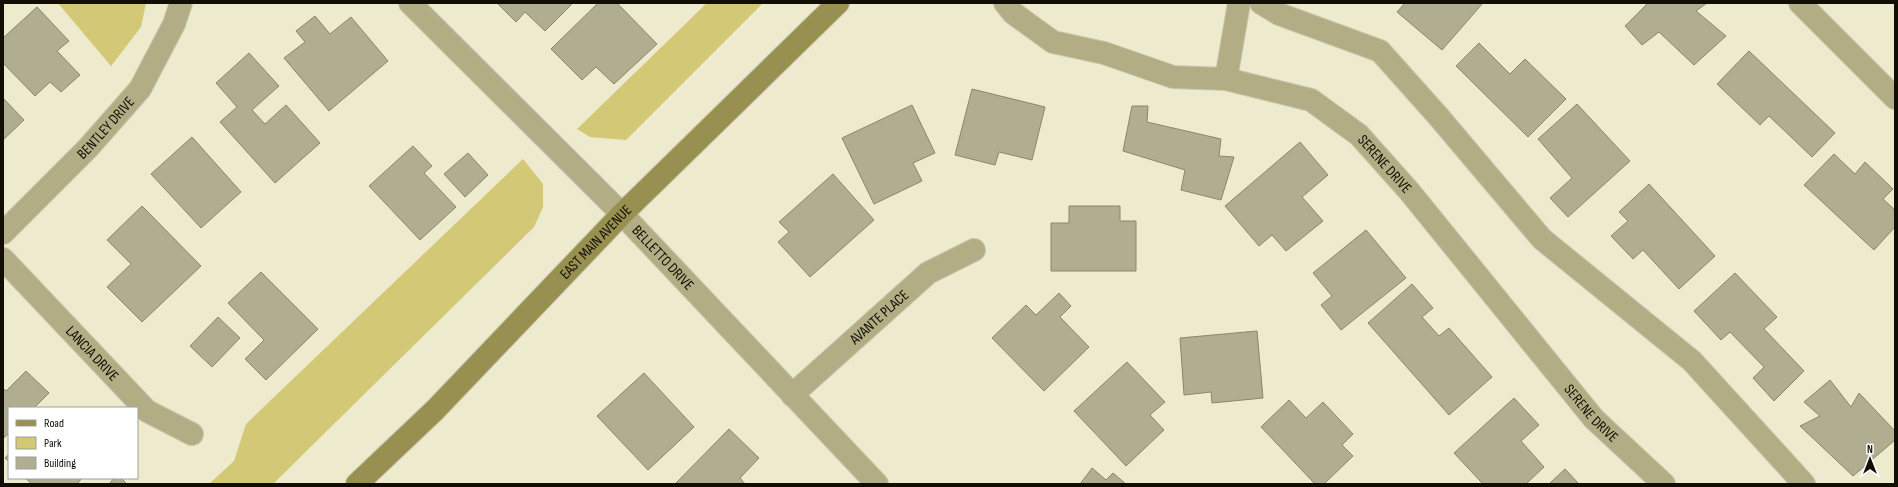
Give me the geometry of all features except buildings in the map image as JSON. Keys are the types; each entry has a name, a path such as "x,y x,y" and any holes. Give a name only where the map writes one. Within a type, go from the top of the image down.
{"main road":[{"name":"EAST MAIN AVENUE","path":"357,484 435,410 622,214 838,3"}],"street":[{"name":"BENTLEY DRIVE","path":"3,232 88,148 140,88 174,24 181,3"},
{"name":"BELLETTO DRIVE","path":"410,3 622,214 877,484"},
{"name":"SERENE DRIVE","path":"1005,3 1014,13 1053,42 1104,53 1173,77 1226,79 1311,100 1359,134 1409,191 1594,419 1664,484"},
{"path":"1226,79 1239,3"},
{"path":"1261,3 1279,14 1380,51 1438,116 1542,239 1692,361 1804,484"},
{"path":"1800,3 1895,98"},
{"name":"AVANTE PLACE","path":"792,395 928,272 974,250"},
{"name":"LANCIA DRIVE","path":"3,259 147,411 192,434"}],"green space":[{"path":"58,3 146,3 141,27 111,66"},
{"path":"707,3 763,3 626,140 590,137 577,129"},
{"path":"523,159 543,184 543,207 534,227 273,484 209,484 234,461 246,424"}]}
